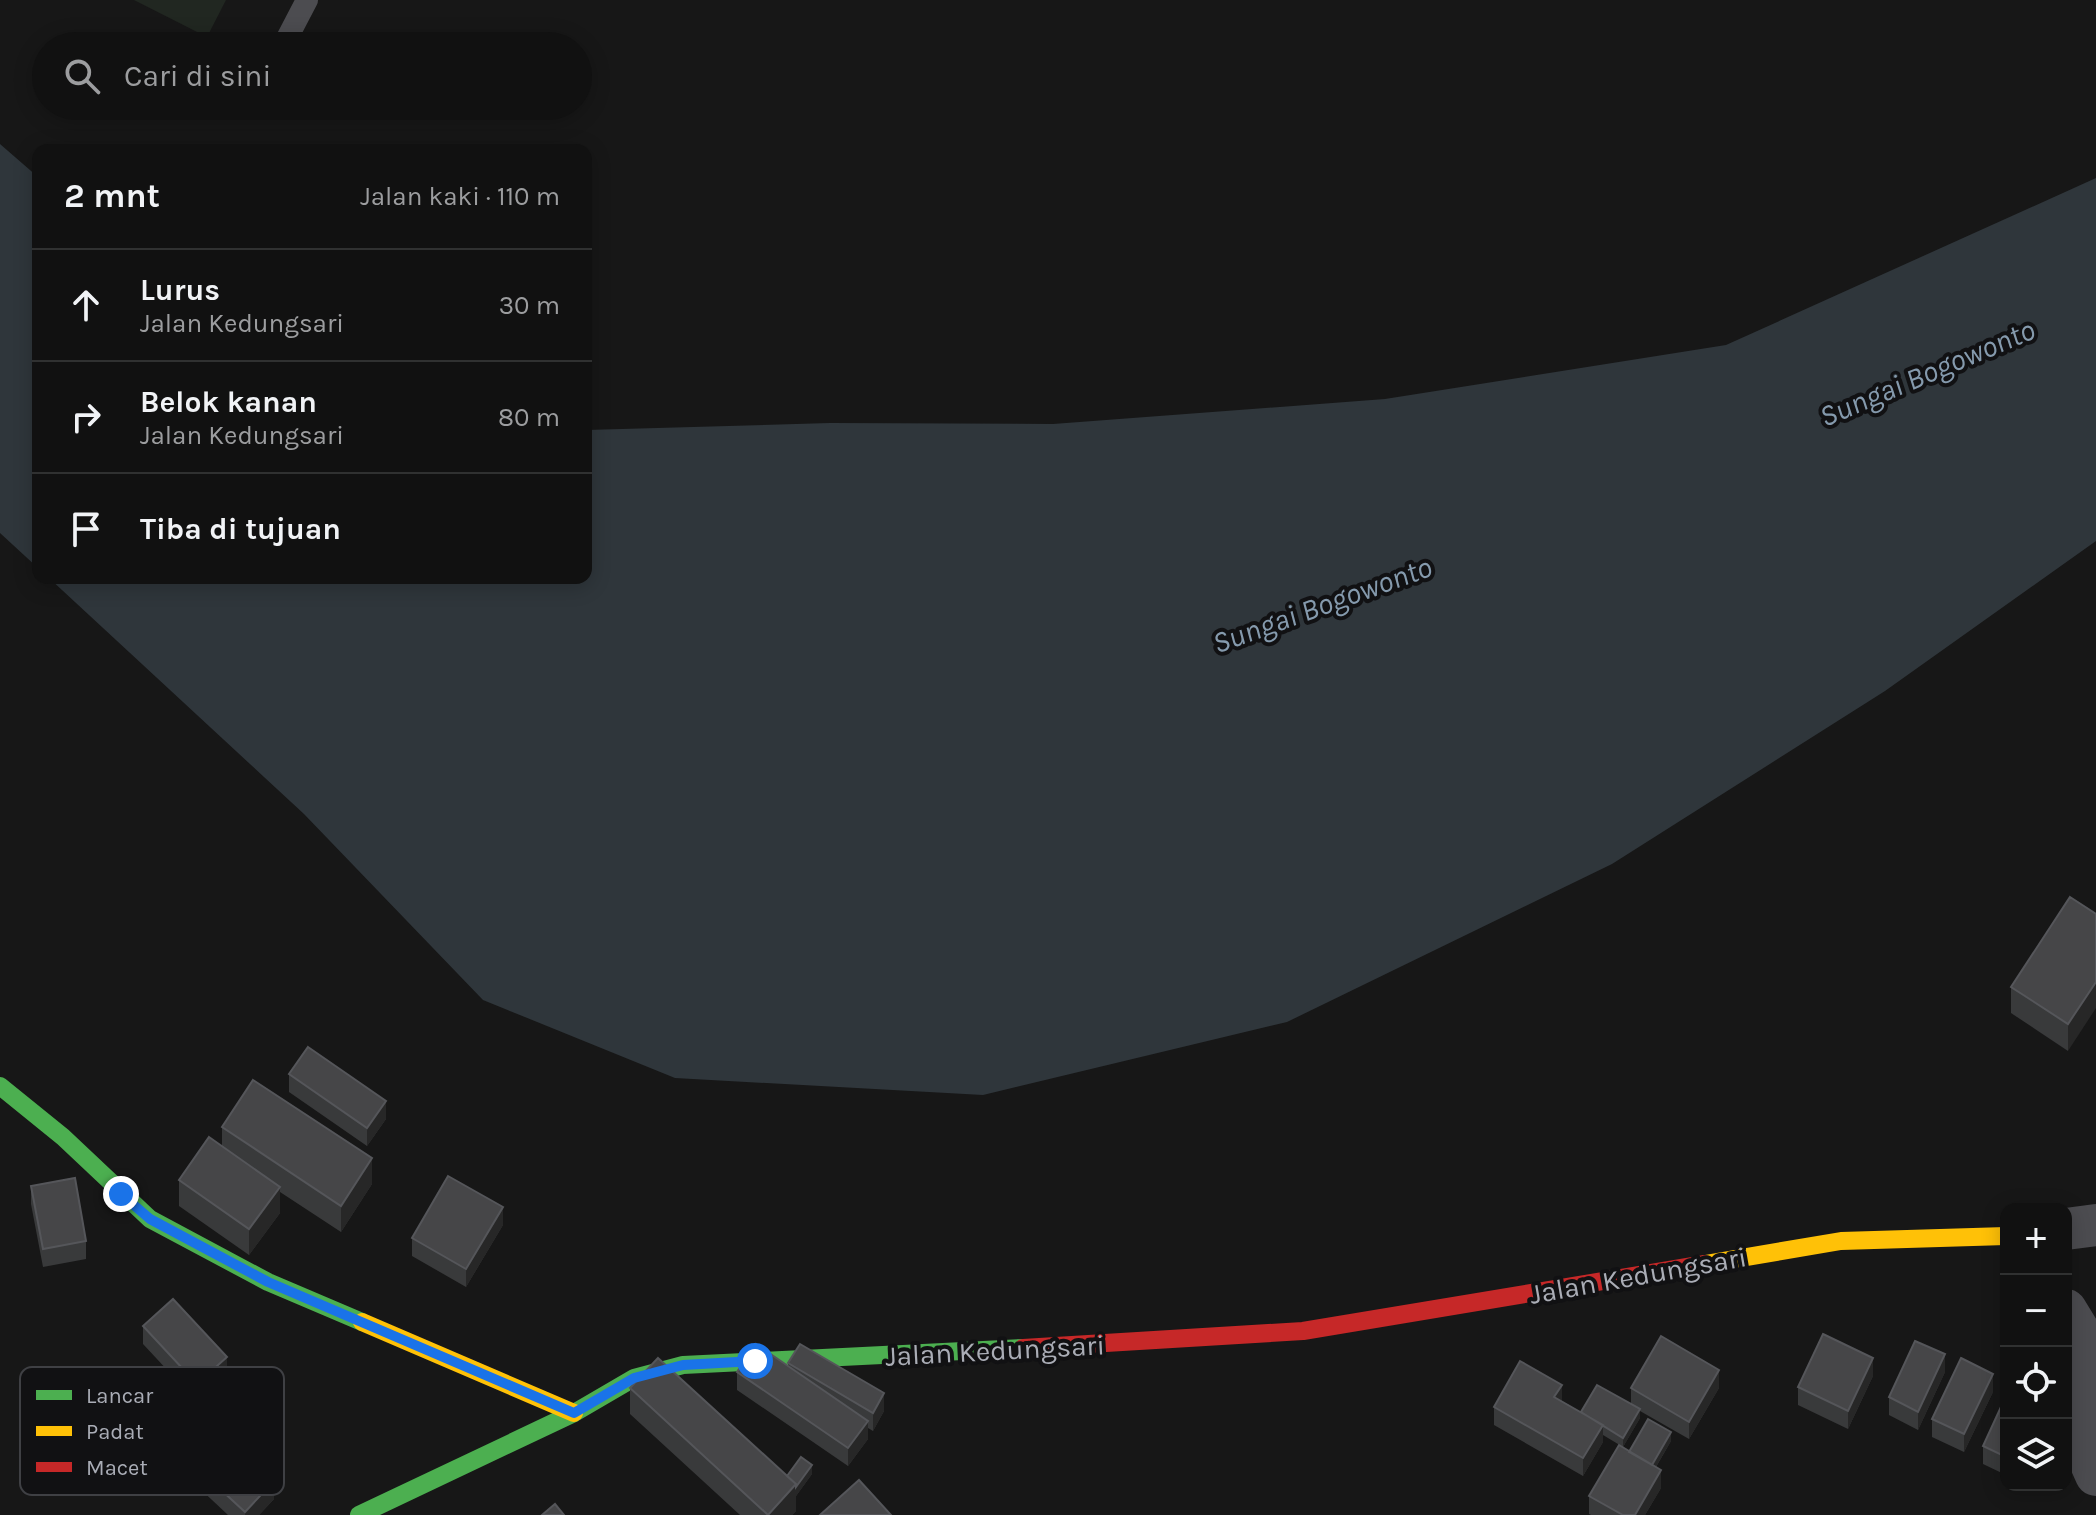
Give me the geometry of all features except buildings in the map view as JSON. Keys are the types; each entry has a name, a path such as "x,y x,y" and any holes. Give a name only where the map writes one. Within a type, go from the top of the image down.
{"street":[{"path":"0,1086 63,1137 150,1219 268,1282 574,1413"},
{"path":"2072,1228 2096,1225"},
{"name":"Jalan Kedungsari","path":"359,1515 574,1413 634,1378 683,1365 815,1361 1303,1331 1841,1241 2000,1236"},
{"path":"2072,1320 2091,1351 2092,1380 2079,1437 2096,1475"}],"lane":[{"path":"290,32 307,0"}],"shaded area":[{"path":"134,0 226,0 210,32 197,32"}],"water":[{"path":"0,144 32,172 32,562 0,533"},
{"name":"Sungai Bogowonto","path":"2096,178 2096,541 1885,691 1612,864 1287,1022 983,1095 675,1078 483,1000 304,814 55,584 592,584 592,430 830,423 1053,424 1385,399 1726,345"}],"traffic: fast":[{"path":"0,1086 63,1137 150,1219 268,1282 362,1322"},
{"path":"359,1515 574,1413 634,1378 683,1365 1023,1348"}],"traffic: slow":[{"path":"1705,1264 1841,1241 2000,1236"},
{"path":"362,1322 574,1413"}],"traffic: jam":[{"path":"1023,1348 1303,1331 1705,1264"}],"route":[{"path":"121,1194 150,1219 268,1282 574,1413 634,1378 683,1365 755,1361"}]}
